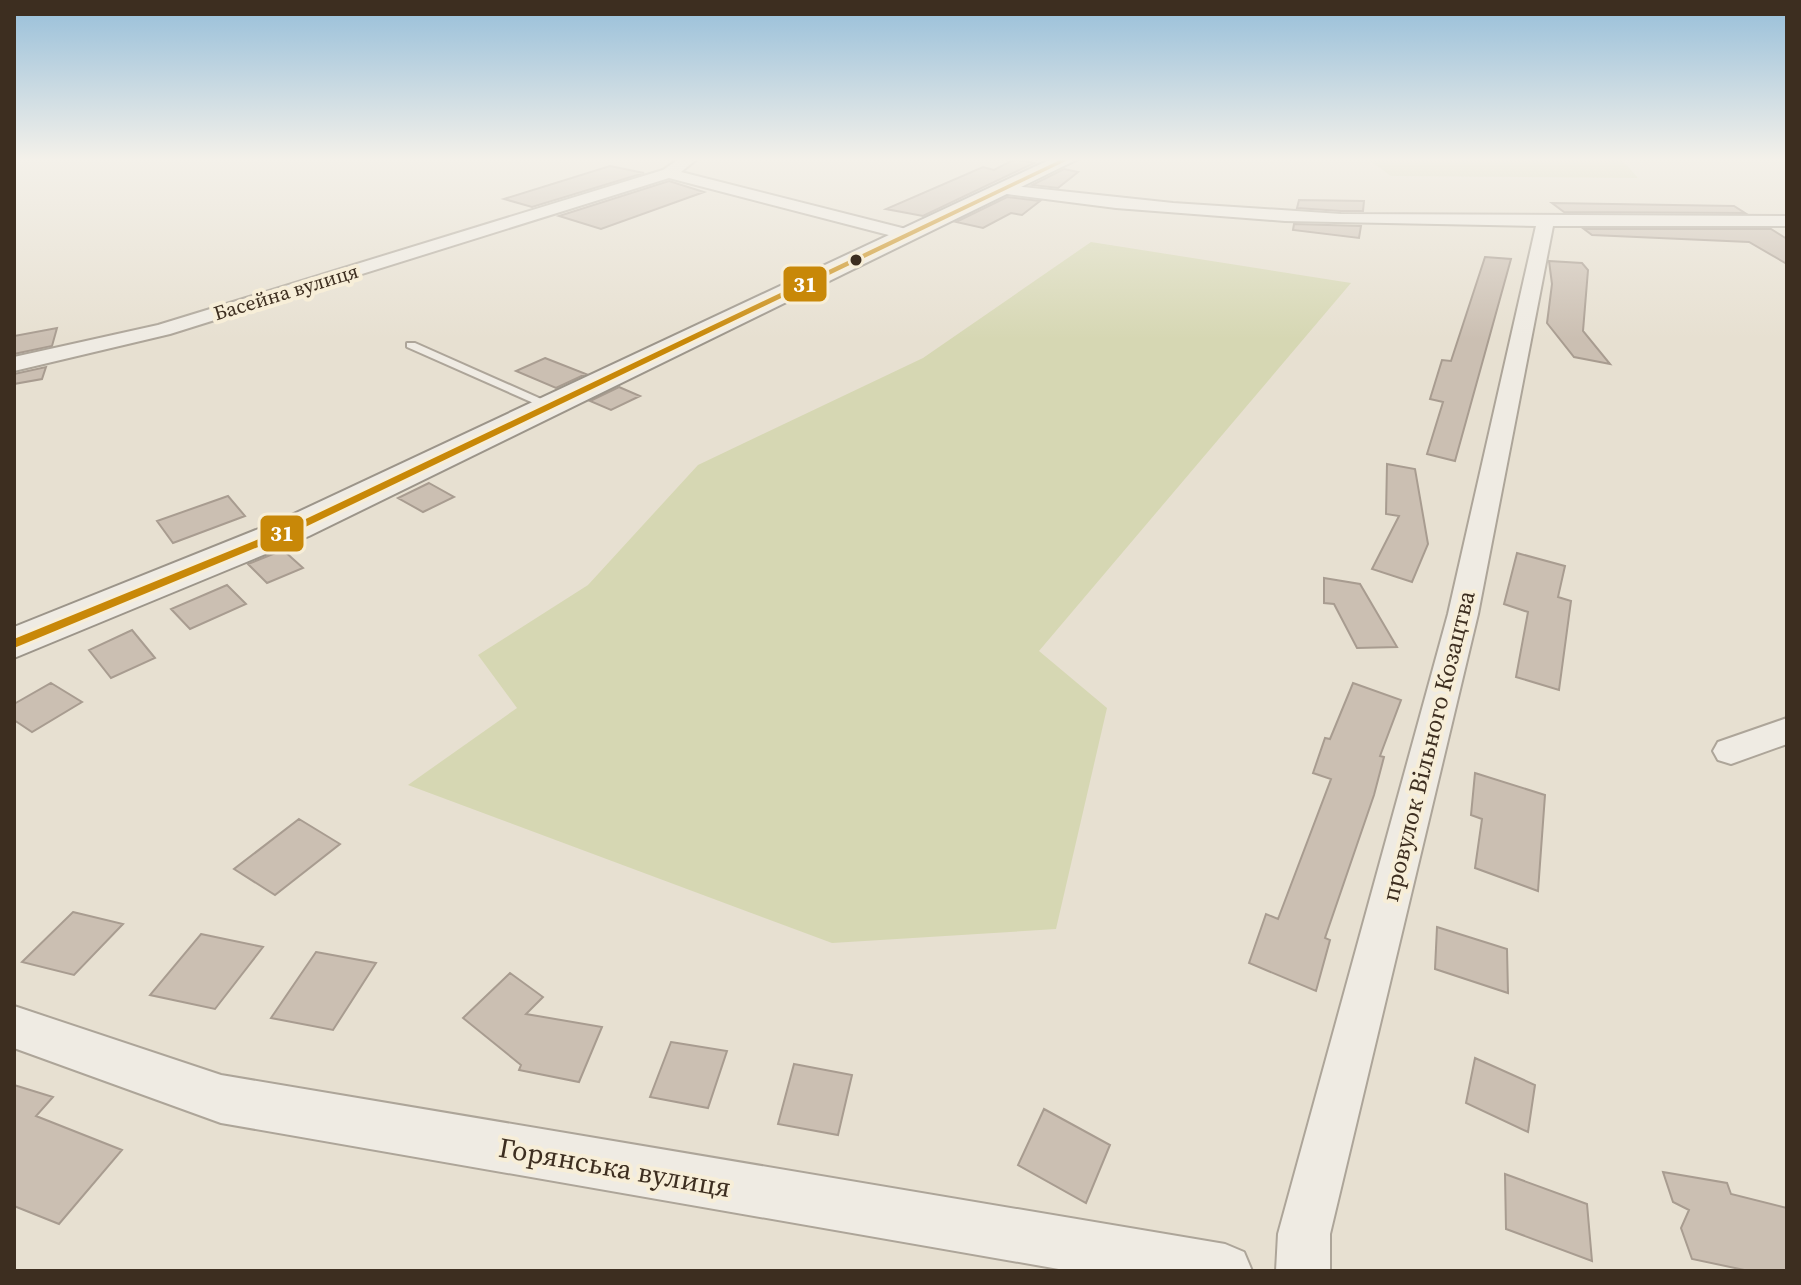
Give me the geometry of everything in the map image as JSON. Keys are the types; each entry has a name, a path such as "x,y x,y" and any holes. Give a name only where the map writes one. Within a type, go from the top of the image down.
{"main road":[{"path":"14,644 295,528 943,219"}],"street":[{"name":"Басейна вулиця","path":"14,364 163,330 520,219"},
{"path":"846,219 908,235"},
{"path":"1539,219 1546,219"},
{"name":"провулок Вільного Козацтва","path":"1303,1271 1304,1234 1463,614 1546,219"},
{"path":"1711,219 1787,221"},
{"path":"1731,751 1787,731"},
{"name":"Горянська вулиця","path":"14,1027 221,1099 1225,1271"}],"lane":[{"path":"411,345 551,406"}],"green space":[{"path":"1091,242 1351,283 1039,651 1107,708 1056,929 832,943 408,785 517,708 478,655 588,585 698,465 923,358"}],"building":[{"path":"569,219 629,219 601,229"},
{"path":"962,219 1000,219 983,228 956,222"},
{"path":"1294,224 1361,226 1359,238 1293,230"},
{"path":"1584,229 1771,229 1787,239 1787,264 1749,242 1592,235"},
{"path":"1485,257 1511,259 1455,461 1427,454 1443,402 1430,399 1442,360 1451,361"},
{"path":"1549,261 1582,263 1588,270 1583,331 1610,364 1574,357 1547,323 1552,284"},
{"path":"57,328 52,346 14,354 14,336"},
{"path":"545,358 586,374 556,388 516,371"},
{"path":"46,367 42,379 14,384 14,374"},
{"path":"619,387 640,396 611,410 590,401"},
{"path":"1387,464 1415,469 1428,544 1412,582 1372,569 1399,516 1386,514"},
{"path":"429,483 454,497 423,512 398,498"},
{"path":"228,496 245,516 173,543 157,521"},
{"path":"283,550 303,568 267,583 248,564"},
{"path":"1517,553 1565,566 1558,597 1571,601 1559,690 1516,677 1528,612 1504,604"},
{"path":"1324,578 1360,584 1397,647 1357,648 1334,604 1324,603"},
{"path":"227,585 246,604 190,629 171,609"},
{"path":"132,630 155,658 111,678 89,650"},
{"path":"51,683 82,702 32,732 14,720 14,704"},
{"path":"1353,683 1401,700 1380,756 1384,757 1374,795 1325,938 1330,940 1316,991 1249,963 1266,914 1278,919 1331,779 1313,773 1325,738 1330,739"},
{"path":"1475,773 1545,795 1538,891 1475,868 1482,819 1471,815"},
{"path":"299,819 340,844 275,895 234,869"},
{"path":"73,912 123,924 74,975 22,962"},
{"path":"1437,927 1507,949 1508,993 1435,969"},
{"path":"201,934 263,947 215,1009 150,995"},
{"path":"316,952 376,963 333,1030 271,1018"},
{"path":"510,973 543,997 526,1014 602,1027 579,1082 519,1070 521,1065 463,1018"},
{"path":"671,1042 727,1051 708,1108 650,1097"},
{"path":"1475,1058 1535,1085 1528,1132 1466,1103"},
{"path":"794,1064 852,1075 838,1135 778,1124"},
{"path":"14,1085 53,1097 36,1116 122,1150 59,1224 14,1206"},
{"path":"1044,1109 1110,1145 1086,1203 1018,1165"},
{"path":"1663,1172 1727,1183 1731,1194 1787,1208 1787,1271 1749,1271 1692,1259 1681,1228 1689,1210 1673,1202"},
{"path":"1505,1174 1587,1204 1592,1261 1506,1229"}],"transit line":[{"name":"31","path":"14,644 295,528 942,219"}]}
